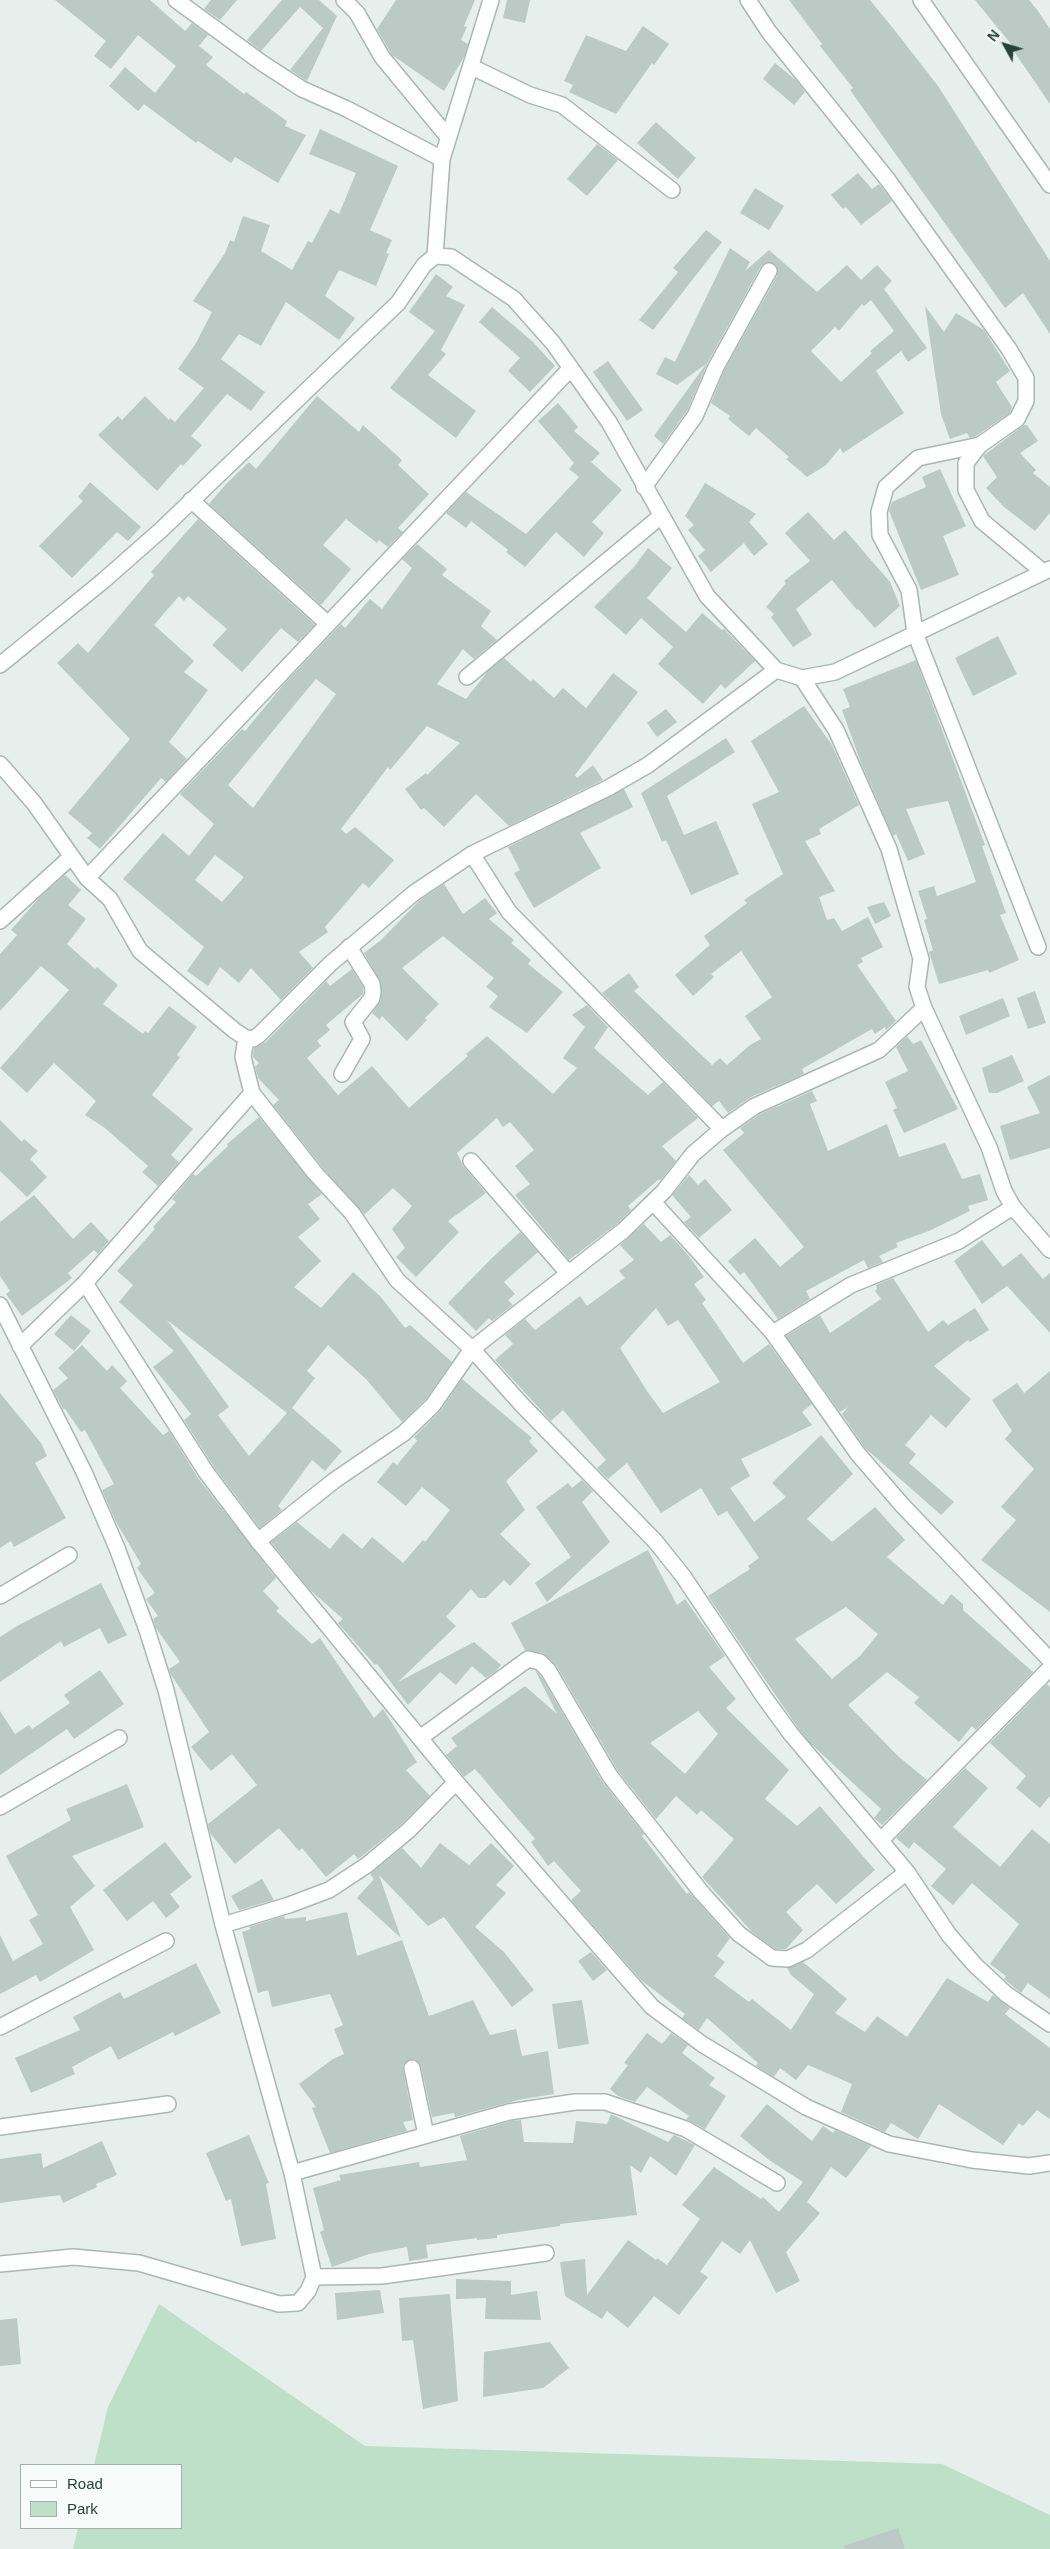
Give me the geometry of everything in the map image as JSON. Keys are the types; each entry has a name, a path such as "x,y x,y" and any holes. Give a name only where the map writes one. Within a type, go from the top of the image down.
{"street":[{"path":"176,0 262,63 302,89 347,109 442,160"},
{"path":"344,0 357,13 382,58 448,137"},
{"path":"435,256 442,160 491,0"},
{"path":"0,664 103,581 191,500 398,303 424,265 435,256 451,257 514,299 554,343 608,422 707,596 776,670 802,678 835,672 1046,570 982,521 966,490 966,463 980,445 1016,419 1026,401 1026,378 1009,349 888,180 769,32 748,0"},
{"path":"921,0 1050,185"},
{"path":"472,67 530,95 562,105 672,190"},
{"path":"644,487 695,416 716,367 769,270"},
{"path":"87,878 571,368"},
{"path":"980,445 918,458 886,487 879,512 880,535 908,590 915,632 1038,947"},
{"path":"191,500 328,624"},
{"path":"467,677 661,516"},
{"path":"0,764 34,803 87,878 118,909 131,938 148,959 246,1038 253,1038 259,1035 330,964 414,893 472,854 608,788 648,765 776,670"},
{"path":"802,678 836,730 889,849 921,959 917,987 924,1008 968,1098 989,1147 1004,1191 1013,1207 1050,1250"},
{"path":"472,854 508,912 722,1129"},
{"path":"0,920 72,857"},
{"path":"342,1074 362,1039 353,1022 372,998 373,991 372,984 349,947"},
{"path":"258,1541 335,1480 404,1433 432,1405 472,1349 624,1230 652,1202 693,1154 722,1129 755,1106 879,1050 924,1008"},
{"path":"246,1038 243,1057 252,1093 315,1173 352,1213 397,1280 472,1349 523,1406 655,1541 683,1576 775,1712 908,1872 949,1935 974,1964 1006,1994 1050,2024"},
{"path":"20,1346 85,1282 252,1093"},
{"path":"471,1161 568,1273"},
{"path":"652,1202 773,1333 858,1454 903,1506 1050,1660"},
{"path":"773,1333 851,1285 959,1240 1013,1207"},
{"path":"85,1282 206,1472 258,1541 456,1782 652,2007 702,2044 806,2107 889,2144 972,2160 1030,2166 1050,2163"},
{"path":"0,1305 84,1472 117,1548 147,1630 166,1690 223,1925 292,2173 314,2277 308,2291 298,2303 279,2304 140,2263 73,2257 0,2264"},
{"path":"0,1596 69,1555"},
{"path":"420,1738 528,1659 540,1662 548,1670 616,1784 708,1900 739,1934 772,1958 788,1959 807,1950 908,1872"},
{"path":"881,1840 1050,1668"},
{"path":"0,1807 119,1738"},
{"path":"223,1925 289,1905 329,1890 368,1865 409,1830 456,1782"},
{"path":"0,2027 166,1941"},
{"path":"412,2068 426,2135"},
{"path":"292,2173 509,2112 575,2102 605,2102 686,2129 777,2183"},
{"path":"0,2128 168,2104"},
{"path":"314,2277 382,2276 546,2253"}],"green space":[{"path":"159,2304 365,2446 942,2464 1050,2515 1050,2549 73,2549 78,2529 182,2529 182,2464 94,2464 108,2407"}],"building":[{"path":"55,0 150,0 185,31 192,23 208,35 199,46 213,57 206,65 244,94 246,92 287,121 285,126 306,135 278,183 235,157 231,163 198,141 196,143 144,104 138,111 109,86 125,67 155,93 176,66 138,35 111,69 94,56 106,41"},
{"path":"211,0 237,0 220,20 204,9"},
{"path":"282,0 319,0 337,16 307,81 290,70 323,28 300,7 261,51 247,40"},
{"path":"396,0 475,0 464,26 467,27 461,40 468,44 464,57 444,91 392,55 377,29"},
{"path":"507,0 530,0 525,23 503,18"},
{"path":"789,0 870,0 896,32 938,86 1050,261 1050,334 1023,293 1005,308 850,90 853,88 820,46 822,44"},
{"path":"975,0 1029,0 1038,11 1050,29 1050,104 1013,50 1015,49"},
{"path":"643,26 669,44 654,65 652,63 616,114 569,92 573,85 564,81 586,35 626,51"},
{"path":"775,63 797,81 805,92 794,105 763,79"},
{"path":"656,122 696,158 678,179 637,143"},
{"path":"320,129 398,166 370,230 392,240 386,253 389,254 376,286 339,270 325,296 355,318 339,340 286,302 261,346 239,334 221,359 265,392 251,411 227,394 191,436 202,445 183,466 181,464 157,491 98,435 118,416 122,420 145,396 169,420 170,418 175,422 204,388 178,369 196,343 212,312 193,301 225,253 230,240 234,242 243,216 270,225 261,251 292,270 308,241 312,243 330,209 339,214 356,173 309,154"},
{"path":"597,144 618,160 587,196 567,179"},
{"path":"858,173 872,189 879,184 892,201 861,225 846,207 843,209 831,195"},
{"path":"755,188 784,206 769,230 740,213"},
{"path":"706,230 722,242 653,330 639,320 678,272 673,268"},
{"path":"730,248 750,262 745,271 769,250 817,292 847,265 861,280 877,265 892,281 884,289 927,348 908,362 901,351 876,371 904,413 843,453 840,448 826,465 807,477 786,459 789,457 756,428 749,436 728,419 730,416 711,403 724,371 777,276 777,267 773,263 765,263 761,266 708,362 687,411 663,444 654,436 706,364 677,385 656,374 665,357 675,362","holes":["871,300 894,331 870,351 872,353 841,382 811,351 835,327 839,331 862,304 864,306"]},
{"path":"436,274 453,287 446,296 465,305 441,350 446,354 428,375 476,411 456,438 390,388 435,331 409,312"},
{"path":"925,306 944,332 956,313 984,330 1010,371 996,382 1012,407 1010,413 976,436 970,438 967,433 950,439 941,414"},
{"path":"492,307 533,342 555,366 530,392 508,371 520,358 479,322"},
{"path":"608,361 643,410 627,421 593,372"},
{"path":"317,396 359,432 363,425 402,460 398,465 429,494 398,528 403,532 388,547 379,540 377,543 346,519 323,545 351,569 321,605 209,504 249,462 256,469"},
{"path":"558,403 578,427 574,431 600,453 591,462 622,490 592,522 604,533 584,557 556,532 525,567 506,552 508,550 471,521 466,528 446,513 466,492 526,534 579,477 569,469 574,463 538,421"},
{"path":"1024,425 1027,425 1038,441 1020,453 1036,470 1033,473 1050,487 1050,513 1035,531 1004,507 986,488 997,477 983,456"},
{"path":"940,469 966,526 943,536 959,575 921,590 889,511 892,502 926,487 922,477"},
{"path":"90,482 141,527 128,541 117,532 72,578 39,546 83,501 78,497"},
{"path":"705,483 756,514 749,522 768,544 754,556 744,543 711,572 698,556 705,550 688,530 694,525 685,516"},
{"path":"808,512 834,540 845,530 890,582 900,606 875,628 832,580 796,609 812,635 793,647 771,617 774,614 766,607 786,583 784,581 810,561 785,533"},
{"path":"198,519 315,625 298,642 281,628 242,672 212,645 227,629 188,596 184,601 179,596 154,625 194,661 184,672 208,690 169,742 187,759 166,782 161,778 100,849 87,838 92,833 68,813 130,739 57,663 78,643 88,653 154,575 151,572"},
{"path":"417,544 447,569 442,575 491,611 481,626 497,640 474,659 463,649 437,684 466,699 488,671 504,658 531,682 533,679 554,698 563,688 586,708 613,673 638,692 575,775 577,778 593,765 603,780 509,826 476,794 444,827 424,808 421,810 405,789 426,773 427,775 460,743 427,726 390,770 388,767 341,829 346,834 355,827 394,860 369,888 363,883 325,927 328,932 299,952 313,968 281,1000 251,968 239,983 220,967 208,986 187,971 204,947 123,879 163,833 189,856 214,824 180,794 242,729 245,731 284,684 341,624 345,628 370,599 382,609 412,568 402,559","holes":["316,679 336,694 253,808 228,785","215,855 244,877 222,902 195,880"]},
{"path":"648,548 672,568 647,598 686,632 702,613 722,630 724,629 755,661 725,689 721,684 703,704 658,664 673,647 641,618 626,635 594,607 634,567"},
{"path":"998,636 1017,674 973,696 955,658"},
{"path":"916,660 985,845 982,846 1006,913 1000,915 1019,960 989,973 988,970 939,984 929,952 933,950 924,920 927,919 918,891 934,886 937,896 976,882 948,801 906,809 925,854 908,861 896,834 893,836 861,763 842,710 850,707 843,689"},
{"path":"804,706 832,745 859,805 819,829 821,834 805,841 835,891 819,897 827,920 834,918 842,931 868,917 883,947 861,958 863,962 857,965 896,1021 886,1030 885,1027 875,1034 872,1029 802,1069 804,1074 751,1097 728,1113 719,1101 712,1106 602,993 629,973 639,987 634,991 712,1065 720,1058 727,1065 750,1045 761,1039 745,1016 772,997 741,951 711,974 714,977 693,996 675,975 710,945 704,936 747,903 744,900 783,874 752,804 779,792 751,741"},
{"path":"666,709 677,722 657,737 647,723"},
{"path":"726,738 735,752 667,796 684,835 716,821 739,874 691,895 666,840 662,842 641,793"},
{"path":"624,789 633,807 580,833 601,868 534,908 514,873 520,870 508,847"},
{"path":"65,875 81,890 68,905 86,919 67,944 95,969 97,967 118,985 103,1004 143,1034 145,1031 148,1033 169,1006 197,1027 177,1055 180,1057 152,1095 193,1129 171,1155 179,1162 158,1186 142,1172 148,1166 105,1128 85,1115 96,1101 54,1063 27,1093 0,1068 69,990 41,966 0,1011 0,954 17,935 11,930 39,898"},
{"path":"444,884 463,914 485,898 497,913 489,919 514,940 511,943 531,960 528,964 563,992 527,1033 489,1007 498,996 486,987 494,978 443,936 402,968 439,1004 425,1018 427,1020 407,1041 382,1016 380,1020 372,1013 381,1000 381,983 364,953 381,940 420,900"},
{"path":"884,902 891,916 875,924 867,907"},
{"path":"352,969 363,987 363,994 326,1025 330,1030 317,1041 321,1046 307,1058 338,1095 372,1066 409,1108 468,1056 466,1054 487,1036 553,1094 577,1068 563,1058 585,1027 572,1015 587,1005 608,1027 594,1048 648,1095 663,1082 698,1118 662,1146 676,1161 660,1181 659,1179 628,1206 631,1210 618,1223 569,1260 515,1195 530,1184 515,1166 534,1150 510,1122 503,1127 497,1118 457,1153 464,1167 486,1193 448,1221 459,1232 416,1277 396,1257 405,1248 392,1229 412,1206 393,1188 364,1215 322,1167 273,1105 279,1100 258,1078 255,1067 259,1063 253,1057 254,1048 266,1042 326,981 330,986"},
{"path":"1035,991 1046,1023 1028,1029 1017,998"},
{"path":"1003,998 1010,1016 966,1035 959,1016"},
{"path":"907,1036 913,1044 921,1040 958,1109 904,1133 893,1110 897,1108 885,1082 908,1071 896,1047"},
{"path":"1012,1055 1024,1081 997,1093 989,1093 982,1068"},
{"path":"1050,1075 1050,1148 1010,1160 1000,1126 1040,1113 1027,1087"},
{"path":"812,1091 817,1101 810,1104 828,1151 887,1124 899,1157 945,1143 962,1179 980,1174 988,1200 968,1206 970,1211 929,1231 896,1243 898,1247 879,1256 883,1262 868,1268 864,1260 806,1291 810,1299 778,1319 744,1272 740,1275 728,1261 755,1238 780,1267 804,1247 723,1150 744,1133 740,1128 760,1114"},
{"path":"259,1117 322,1194 308,1204 320,1219 298,1237 321,1261 294,1287 321,1308 353,1272 380,1296 405,1328 410,1325 452,1362 426,1399 402,1422 366,1379 328,1345 307,1371 315,1378 292,1408 342,1451 325,1471 312,1460 278,1506 282,1510 260,1528 214,1467 184,1420 191,1414 153,1367 174,1351 119,1302 133,1285 117,1271 155,1229 153,1227 176,1202 172,1199 193,1174 196,1176 228,1146 227,1144","holes":["167,1320 287,1413 249,1456 218,1415 229,1407"]},
{"path":"0,1120 22,1142 24,1139 38,1151 30,1159 47,1177 27,1197 0,1171"},
{"path":"689,1175 698,1185 705,1179 732,1210 699,1238 684,1222 691,1217 672,1195"},
{"path":"34,1195 73,1239 91,1222 109,1241 98,1254 94,1250 68,1273 72,1278 22,1316 6,1294 10,1291 0,1276 0,1222"},
{"path":"644,1224 661,1242 670,1235 704,1277 694,1284 706,1300 702,1303 743,1363 769,1344 812,1404 802,1412 812,1425 741,1459 750,1476 730,1488 754,1522 786,1497 772,1483 821,1435 853,1474 807,1519 832,1542 875,1507 905,1540 887,1557 943,1605 951,1594 963,1604 963,1610 1033,1672 976,1730 972,1726 959,1742 914,1703 919,1697 887,1672 848,1705 898,1756 927,1780 882,1825 874,1818 881,1809 811,1744 798,1728 708,1596 750,1569 748,1566 759,1558 727,1511 718,1516 701,1488 661,1513 627,1463 608,1479 597,1468 606,1460 563,1410 551,1421 495,1360 513,1344 505,1335 525,1319 535,1330 580,1296 587,1306 625,1278 619,1271 634,1260 620,1245","holes":["656,1308 668,1326 678,1320 720,1382 663,1413 620,1348","846,1607 878,1634 860,1656 832,1679 795,1639"]},
{"path":"520,1232 538,1252 504,1282 515,1294 508,1300 513,1305 492,1321 489,1318 476,1331 448,1303"},
{"path":"982,1240 1003,1267 1021,1253 1043,1279 1050,1273 1050,1333 1007,1286 982,1304 954,1261"},
{"path":"893,1278 928,1332 943,1320 948,1325 975,1308 989,1330 970,1342 968,1340 934,1366 971,1399 946,1428 931,1415 905,1445 916,1454 909,1463 954,1502 941,1515 865,1448 842,1414 848,1407 840,1412 786,1336 820,1315 830,1333 881,1299 875,1291 877,1289 876,1285"},
{"path":"71,1315 91,1331 74,1351 54,1334"},
{"path":"82,1345 107,1371 112,1365 127,1381 120,1388 163,1435 169,1431 198,1478 276,1578 263,1591 279,1608 276,1611 312,1644 320,1638 374,1718 383,1709 417,1762 406,1770 430,1796 403,1823 361,1857 358,1859 354,1854 326,1877 302,1848 299,1851 279,1828 235,1864 210,1833 208,1824 257,1785 232,1754 211,1771 191,1747 209,1732 170,1673 169,1669 180,1662 156,1628 153,1619 158,1616 146,1599 155,1593 137,1568 141,1564 116,1522 102,1490 114,1484 85,1430 81,1432 65,1409 63,1409 53,1390 68,1378 58,1368"},
{"path":"1050,1371 1050,1612 981,1560 1016,1520 1001,1507 1034,1469 1005,1439 1012,1431 992,1400 1017,1383 1024,1393"},
{"path":"462,1379 532,1438 529,1441 538,1451 506,1481 525,1510 500,1534 531,1564 510,1586 504,1580 486,1598 479,1598 471,1589 446,1617 456,1626 398,1682 474,1642 501,1665 496,1671 486,1678 472,1666 456,1685 440,1672 408,1705 377,1664 375,1665 338,1623 343,1619 309,1589 271,1542 297,1522 330,1549 343,1533 362,1549 372,1537 403,1563 423,1540 425,1542 450,1510 422,1487 406,1506 377,1482 393,1462 397,1465 417,1441 414,1437 441,1410"},
{"path":"0,1393 41,1443 47,1456 35,1463 66,1518 14,1547 11,1541 0,1548"},
{"path":"582,1480 593,1491 582,1502 610,1542 547,1602 535,1583 571,1557 536,1507 568,1483 572,1488"},
{"path":"648,1550 677,1605 685,1599 725,1656 709,1667 736,1699 726,1708 789,1770 765,1799 797,1826 820,1806 875,1870 836,1904 817,1884 786,1912 803,1930 786,1949 775,1949 753,1933 702,1877 734,1839 701,1810 697,1815 676,1796 656,1819 618,1771 556,1665 543,1653 525,1650 511,1623","holes":["698,1711 718,1734 685,1774 650,1743"]},
{"path":"101,1583 127,1635 108,1644 100,1628 64,1647 61,1641 0,1682 0,1637 17,1626"},
{"path":"100,1670 124,1704 74,1739 67,1729 0,1775 0,1711 15,1734 29,1725 32,1729 70,1703 64,1695"},
{"path":"535,1670 541,1676 602,1781 644,1834 642,1836 687,1894 689,1892 730,1938 717,1956 725,1962 714,1976 749,2002 752,1999 791,2030 814,1994 791,1975 787,1968 803,1962 847,1999 835,2013 865,2032 877,2016 907,2037 947,1978 988,2002 993,1995 1010,2008 1005,2014 1050,2048 1050,2119 1037,2110 1023,2126 1019,2123 1003,2145 939,2104 918,2139 891,2123 885,2132 841,2112 852,2084 808,2065 796,2080 780,2068 774,2077 756,2066 758,2063 707,2018 699,2030 682,2018 685,2014 641,1980 571,1900 581,1891 554,1861 548,1866 531,1842 535,1839 475,1769 464,1777 446,1755 457,1746 451,1738 525,1686 557,1714"},
{"path":"1047,1684 1050,1687 1050,1796 1040,1808 1016,1788 1026,1776 990,1743"},
{"path":"965,1768 988,1788 953,1827 1000,1867 1032,1829 1050,1844 1050,1999 1028,1983 1021,1993 1004,1979 1006,1976 990,1964 1019,1924 972,1883 953,1905 931,1886 946,1869 914,1842 909,1849 896,1838"},
{"path":"127,1784 144,1827 72,1856 95,1886 70,1907 94,1950 40,1982 36,1975 0,1994 0,1935 13,1961 43,1944 29,1920 38,1915 6,1856 71,1820 66,1809"},
{"path":"165,1842 192,1877 170,1894 180,1907 166,1918 153,1901 127,1921 103,1890"},
{"path":"440,1843 469,1865 491,1843 514,1866 496,1885 506,1893 475,1927 504,1952 534,1990 512,2007 444,1917 428,1926 379,1875 401,1938 357,1898 374,1879 370,1874 402,1848 421,1868"},
{"path":"262,1879 274,1900 239,1910 231,1896"},
{"path":"347,1912 357,1956 402,1940 429,2016 473,2000 490,2035 516,2029 522,2056 548,2051 554,2094 518,2100 455,2117 454,2113 432,2117 421,2066 415,2059 410,2059 403,2065 413,2120 403,2122 407,2131 330,2153 312,2108 316,2107 299,2084 333,2059 344,2054 334,2029 343,2025 330,1994 272,2007 268,1990 258,1993 242,1932 251,1929 249,1927 284,1916 285,1919 306,1917 306,1921"},
{"path":"591,1952 607,1970 593,1981 578,1961"},
{"path":"196,1963 221,2013 175,2036 173,2032 118,2060 111,2046 72,2067 75,2074 31,2093 15,2058 80,2030 73,2017 120,1992 124,1999"},
{"path":"582,2000 589,2044 558,2049 552,2004"},
{"path":"647,2033 662,2044 671,2033 688,2045 682,2053 715,2078 709,2085 726,2096 705,2129 686,2119 689,2116 647,2087 635,2102 618,2096 610,2089 628,2065 624,2063"},
{"path":"767,2104 812,2141 823,2126 833,2133 835,2130 871,2146 846,2178 831,2167 807,2202 820,2213 786,2252 800,2281 776,2293 750,2240 740,2254 722,2241 700,2272 708,2277 679,2315 654,2296 628,2328 607,2311 602,2319 565,2296 560,2262 585,2259 587,2295 628,2240 656,2260 657,2258 667,2265 700,2219 682,2205 714,2167 761,2199 763,2197 779,2212 803,2182 769,2160 740,2136"},
{"path":"611,2114 668,2142 674,2135 695,2145 676,2176 650,2156 641,2173 630,2165 637,2215 560,2224 560,2226 497,2235 497,2238 477,2240 477,2238 426,2245 428,2258 409,2261 407,2247 369,2254 332,2267 320,2232 324,2230 313,2188 341,2180 339,2175 419,2162 420,2167 467,2160 460,2136 511,2121 521,2120 524,2142 573,2143 576,2121 607,2124"},
{"path":"249,2135 269,2183 266,2184 276,2239 241,2246 231,2199 226,2201 206,2153"},
{"path":"102,2141 117,2175 96,2184 97,2187 63,2203 60,2195 0,2203 0,2159 41,2153 43,2168"},
{"path":"456,2279 511,2281 511,2295 537,2291 541,2320 485,2319 486,2298 456,2299"},
{"path":"380,2290 384,2313 337,2320 335,2293"},
{"path":"450,2294 458,2401 423,2409 413,2340 402,2341 399,2298"},
{"path":"17,2318 21,2364 0,2366 0,2320"},
{"path":"550,2342 569,2368 543,2388 483,2397 484,2352"},
{"path":"898,2528 905,2549 845,2549 844,2546"}]}
